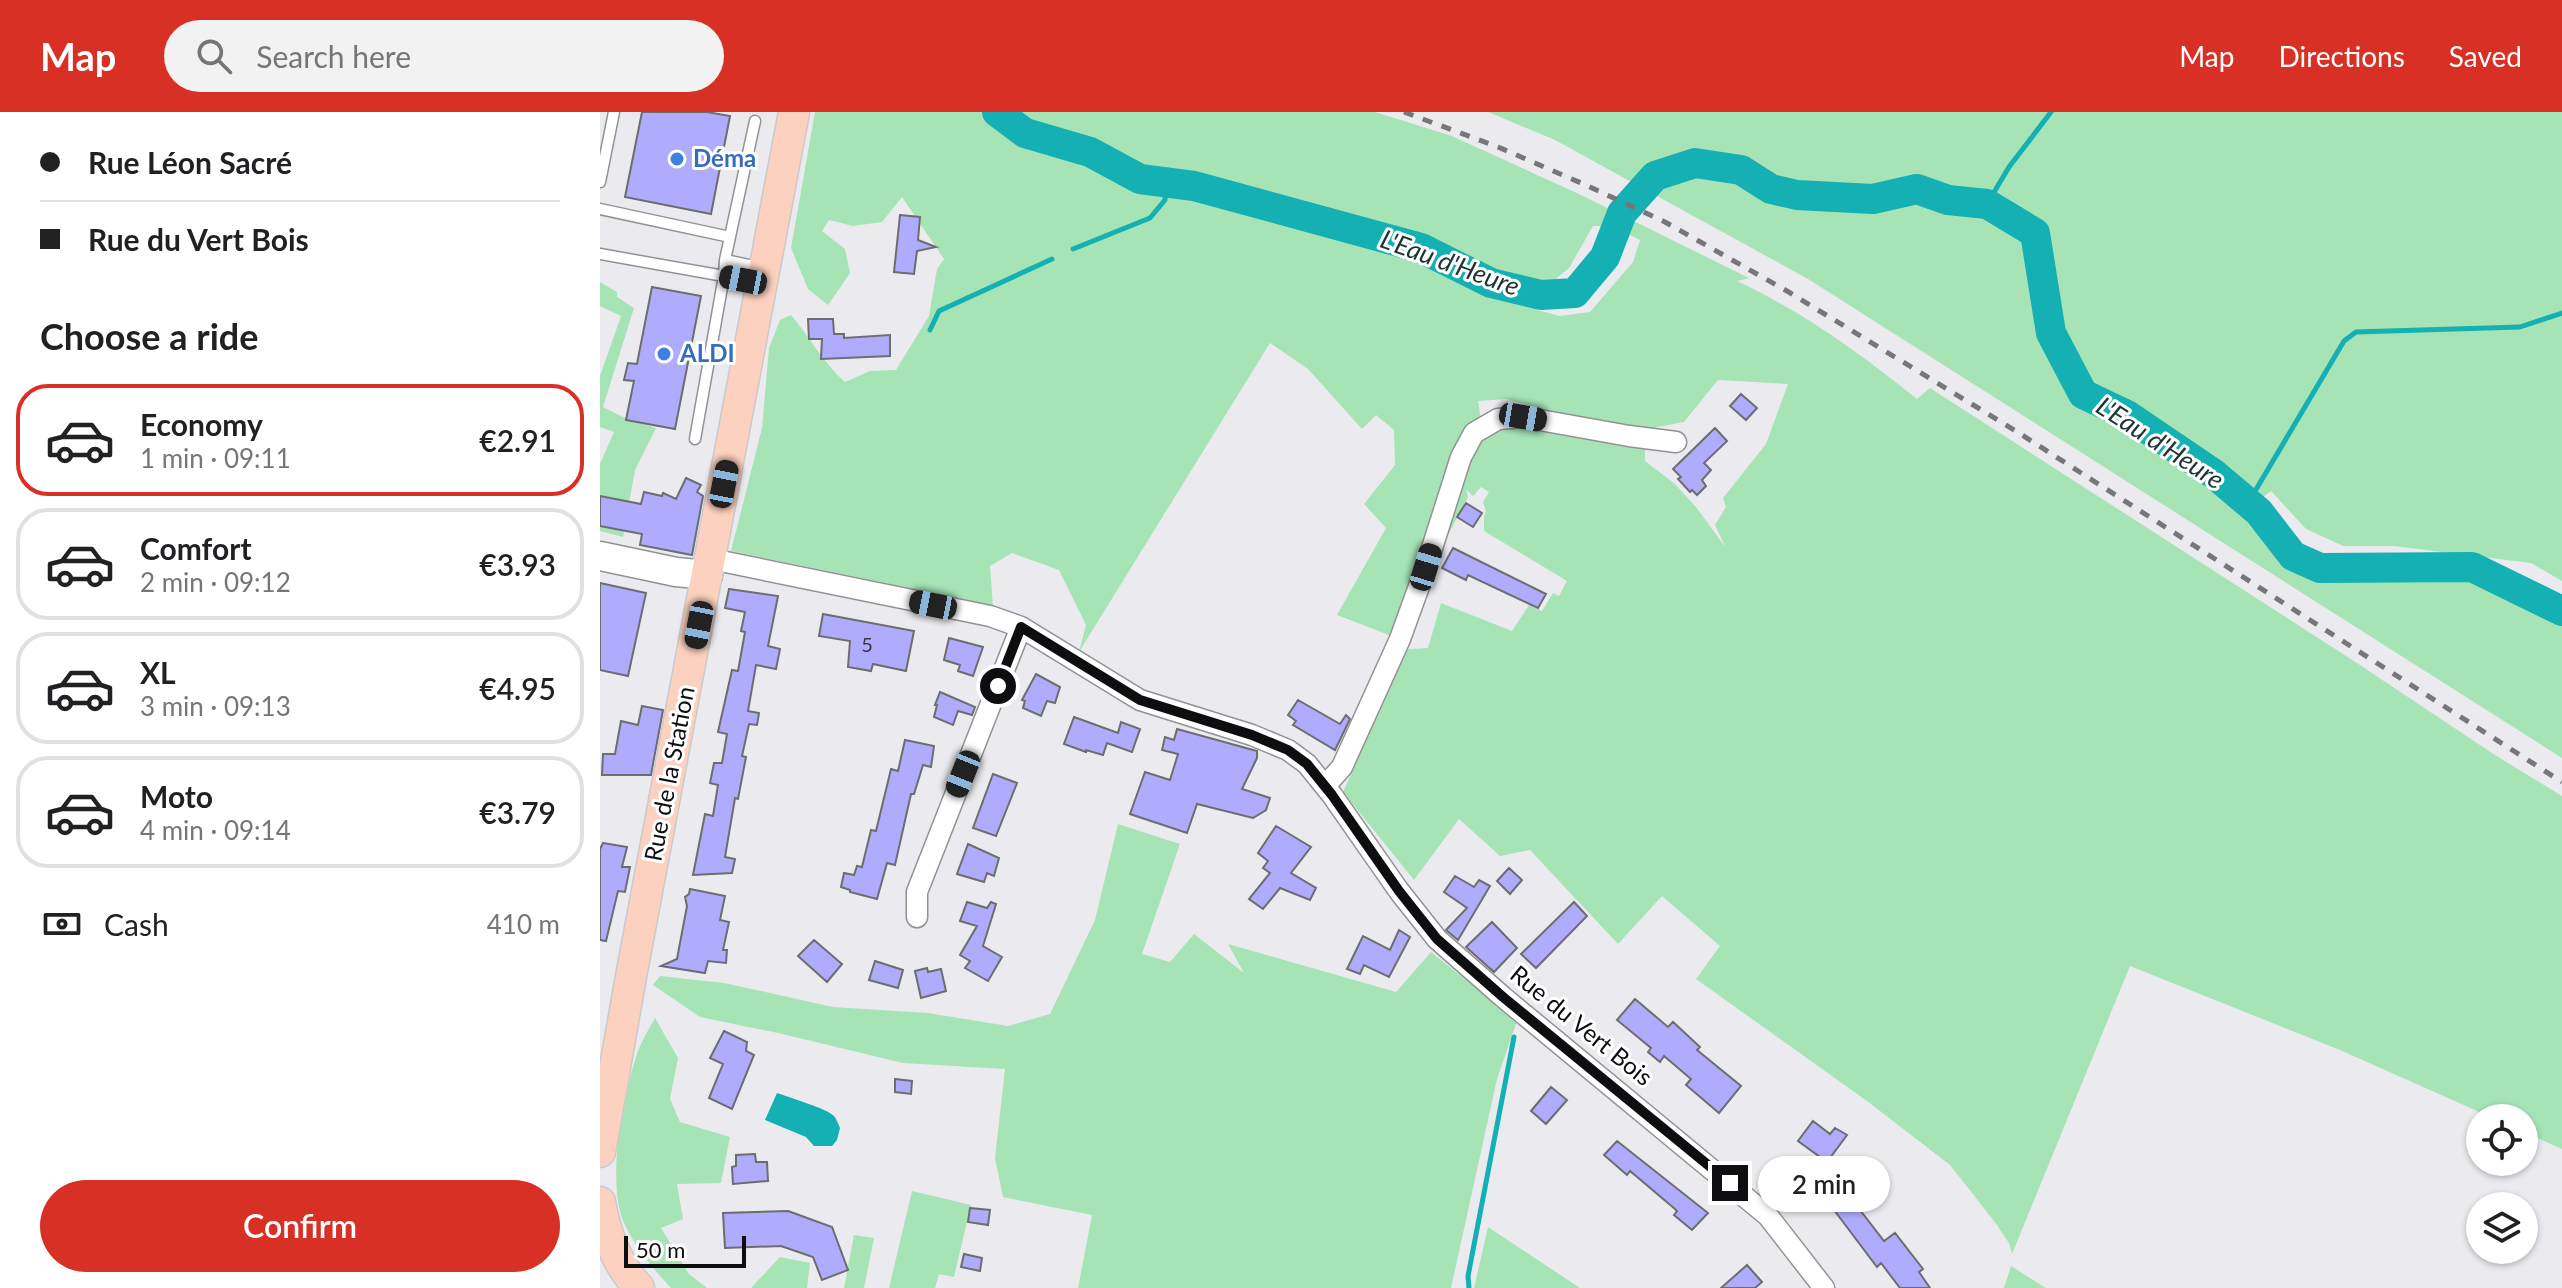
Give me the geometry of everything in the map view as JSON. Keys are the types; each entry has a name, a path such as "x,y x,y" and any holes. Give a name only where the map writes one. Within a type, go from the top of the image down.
{"main road":[{"name":"Rue de la Station","path":"600,1152 794,112"},
{"path":"600,556 676,572 710,567"},
{"path":"600,1202 608,1254 639,1288"}],"street":[{"path":"1325,786 1342,767 1400,639 1461,457 1474,433 1498,419 1523,417 1676,442"},
{"name":"Rue du Vert Bois","path":"710,567 990,616 1021,627 1140,700 1252,735 1288,750 1307,764 1325,786 1437,939 1768,1216 1824,1288"},
{"path":"917,917 917,892 1021,627"}],"lane":[{"path":"600,182 614,112"},
{"path":"695,439 725,260 755,121"},
{"path":"600,209 730,237"},
{"path":"600,254 724,276 764,276"},
{"path":"725,260 764,276"}],"green space":[{"path":"815,112 1375,112 1452,136 1579,194 1749,278 1737,281 1786,306 1831,335 1917,399 1930,388 2562,796 2562,1149 2538,1138 2538,1104 2466,1106 2340,1050 2130,966 2012,1254 2009,1243 1994,1221 1950,1165 1867,1101 1696,979 1720,946 1662,896 1618,944 1530,850 1500,856 1459,819 1414,880 1343,792 1376,719 1374,709 1397,650 1428,648 1441,603 1512,631 1529,605 1542,611 1553,593 1559,596 1567,581 1484,531 1486,511 1483,502 1489,492 1481,487 1473,496 1466,489 1468,497 1394,637 1337,615 1386,528 1364,504 1395,465 1394,430 1376,415 1362,429 1308,369 1270,343 1079,652 1086,625 1059,570 1012,553 990,566 993,607 731,551 762,428 769,348 780,320 791,315 845,382 870,371 896,370 929,316 937,269 944,259 902,197 882,222 853,226 829,220 822,231 845,249 850,273 828,305 808,289 791,248","holes":["1593,226 1612,226 1640,240 1633,262 1590,312 1560,316 1537,310 1542,290 1569,268","1718,380 1788,384 1766,444 1723,498 1726,507 1715,525 1726,548 1675,484 1645,461 1645,444 1481,419 1478,401 1507,399 1560,415 1641,430 1684,422"]},
{"path":"1488,112 2562,112 2562,581 2531,563 2394,546 2343,546 2306,529 2271,491 2262,498 2250,520 2290,561 2320,575 2472,574 2562,620 2562,758 1808,279 1555,140"},
{"path":"600,282 634,308 603,407 656,428 635,470 623,537 600,531 600,464 614,432 600,427 600,376 621,316 600,306"},
{"path":"1118,824 1180,844 1142,954 1170,962 1194,934 1244,973 1228,944 1396,992 1431,952 1517,1021 1497,1079 1451,1288 1078,1288 1092,1215 1003,1197 995,1158 1005,1069 903,1063 700,1017 653,985 660,976 724,983 833,1007 928,1013 1008,1026 1050,1014 1095,920"},
{"path":"655,1018 678,1058 670,1099 680,1122 730,1137 721,1183 677,1184 683,1219 661,1228 689,1274 707,1288 671,1288 634,1241 620,1211 616,1174 623,1109 638,1051"},
{"path":"912,1191 971,1205 954,1277 939,1274 935,1288 889,1288"},
{"path":"1488,1227 1580,1288 1474,1288"},
{"path":"854,1235 874,1238 864,1288 844,1288"},
{"path":"780,1257 810,1263 807,1288 751,1288"},
{"path":"2011,1266 2046,1288 2004,1288"}],"water":[{"path":"777,1093 834,1116 840,1128 832,1146 814,1146 806,1137 765,1120"}],"building":[{"name":"Déma","path":"642,112 707,112 730,116 711,214 625,197"},
{"path":"900,215 920,217 918,240 936,247 917,251 914,274 894,272"},
{"name":"ALDI","path":"652,287 701,296 675,429 626,420 634,381 624,380 628,363 637,364"},
{"path":"808,319 833,319 834,334 844,334 844,338 890,335 890,356 821,359 822,339 809,339"},
{"path":"1741,394 1757,408 1746,420 1730,406"},
{"path":"1715,428 1727,441 1704,463 1711,470 1702,480 1706,486 1697,495 1678,479 1681,477 1673,469"},
{"path":"686,478 701,485 697,492 703,496 692,555 640,545 642,534 600,526 600,496 641,504 644,492 662,496 663,493 676,499"},
{"path":"1466,503 1482,513 1473,527 1457,517"},
{"path":"1453,548 1546,594 1538,608 1468,575 1466,580 1442,568"},
{"path":"600,583 646,593 628,676 600,670"},
{"path":"729,589 778,596 768,646 780,649 776,669 756,665 748,711 759,713 757,725 749,724 742,756 746,757 725,857 735,859 732,873 693,875 705,814 713,816 718,785 710,783 714,763 722,763 727,734 718,732 732,670 738,671 745,632 741,631 745,612 725,608"},
{"path":"823,614 914,631 906,671 873,664 871,671 848,667 850,641 819,636"},
{"path":"949,638 983,647 973,676 958,671 960,665 944,660"},
{"path":"1036,674 1060,687 1055,703 1047,701 1041,716 1023,708 1025,701 1022,700"},
{"path":"940,692 975,707 972,715 958,711 953,725 934,717"},
{"path":"1298,700 1340,724 1346,715 1350,719 1335,750 1293,725 1296,721 1288,715"},
{"path":"642,706 663,710 651,775 602,775 603,754 615,754 621,721 638,725"},
{"path":"1074,717 1118,733 1121,722 1140,729 1132,752 1107,743 1103,755 1064,744"},
{"path":"1177,729 1257,751 1257,758 1242,789 1270,798 1266,810 1253,818 1197,804 1187,833 1130,814 1145,772 1170,780 1178,754 1162,750 1165,737 1174,740"},
{"path":"905,740 934,746 931,767 923,765 914,794 911,794 895,865 887,863 877,899 850,892 841,887 844,873 854,875 857,866 862,867 871,830 876,831 891,769 898,771"},
{"path":"993,774 1017,783 996,836 973,828"},
{"path":"1276,826 1311,847 1291,873 1316,888 1310,900 1280,888 1263,909 1249,899 1270,873 1263,868 1268,861 1258,853"},
{"path":"603,843 627,847 622,867 630,867 625,892 618,891 606,941 600,940 600,849"},
{"path":"968,844 999,858 994,876 987,873 984,882 957,874"},
{"path":"1509,868 1522,880 1510,894 1497,881"},
{"path":"1455,876 1474,887 1479,880 1490,886 1458,940 1446,930 1467,908 1444,892"},
{"path":"690,889 725,896 720,920 729,922 723,950 727,950 726,963 708,961 705,973 661,966 677,959 687,906 685,897"},
{"path":"967,902 987,908 991,902 996,904 983,946 1002,957 988,981 965,968 970,961 960,955 977,926 960,921"},
{"path":"1574,902 1587,916 1536,968 1521,954"},
{"path":"1492,922 1517,948 1494,972 1466,947"},
{"path":"1399,930 1410,937 1389,977 1364,965 1360,974 1347,969 1363,936 1390,950"},
{"path":"814,940 842,964 827,982 798,956"},
{"path":"875,961 903,970 898,988 869,980"},
{"path":"927,968 928,972 941,969 946,991 921,998 915,971"},
{"path":"1635,999 1668,1027 1673,1022 1700,1047 1697,1050 1741,1086 1719,1113 1686,1085 1691,1079 1664,1056 1660,1062 1648,1052 1651,1048 1617,1020"},
{"path":"724,1031 747,1042 746,1051 754,1055 732,1109 709,1098 723,1064 710,1058"},
{"path":"895,1079 912,1081 911,1094 895,1092"},
{"path":"1551,1087 1567,1100 1546,1124 1531,1111"},
{"path":"1813,1121 1830,1134 1835,1128 1847,1135 1827,1162 1798,1141"},
{"path":"1617,1141 1708,1213 1692,1230 1674,1215 1675,1209 1630,1171 1627,1175 1604,1155"},
{"path":"755,1154 756,1162 767,1162 768,1181 733,1184 732,1167 736,1166 736,1155"},
{"path":"1850,1197 1884,1241 1895,1233 1923,1269 1919,1272 1930,1288 1900,1288 1881,1263 1877,1267 1834,1210"},
{"path":"970,1208 990,1210 988,1225 968,1222"},
{"path":"788,1211 832,1227 848,1270 822,1280 813,1257 781,1246 725,1248 723,1213"},
{"path":"964,1254 982,1258 980,1271 961,1267"},
{"path":"1747,1265 1762,1282 1755,1288 1721,1288"}],"waterway":[{"name":"L'Eau d'Heure","path":"997,112 1025,133 1090,152 1140,179 1194,186 1421,248 1491,283 1541,295 1575,293 1605,257 1622,213 1655,176 1695,163 1741,170 1771,189 1797,195 1873,199 1917,189 1948,200 1987,204 2035,233 2051,333 2083,394 2127,415 2214,474 2259,512 2293,556 2320,568 2472,567 2562,611"},
{"path":"1987,204 2009,167 2051,112"},
{"path":"1073,249 1150,218 1165,200 1166,182"},
{"path":"930,330 939,311 1052,259"},
{"path":"2248,503 2344,341 2356,332 2520,327 2562,313"},
{"path":"1469,1288 1468,1276 1514,1037"}],"railway":[{"path":"1404,112 1498,147 1588,186 1665,222 1787,291 2019,433 2562,782"}],"place":[{"name":"Déma","path":"677,159"},
{"name":"ALDI","path":"664,354"}],"route":[{"path":"998,686 1021,627 1140,700 1252,735 1288,750 1307,764 1332,795 1399,891 1437,939 1730,1183"}]}
